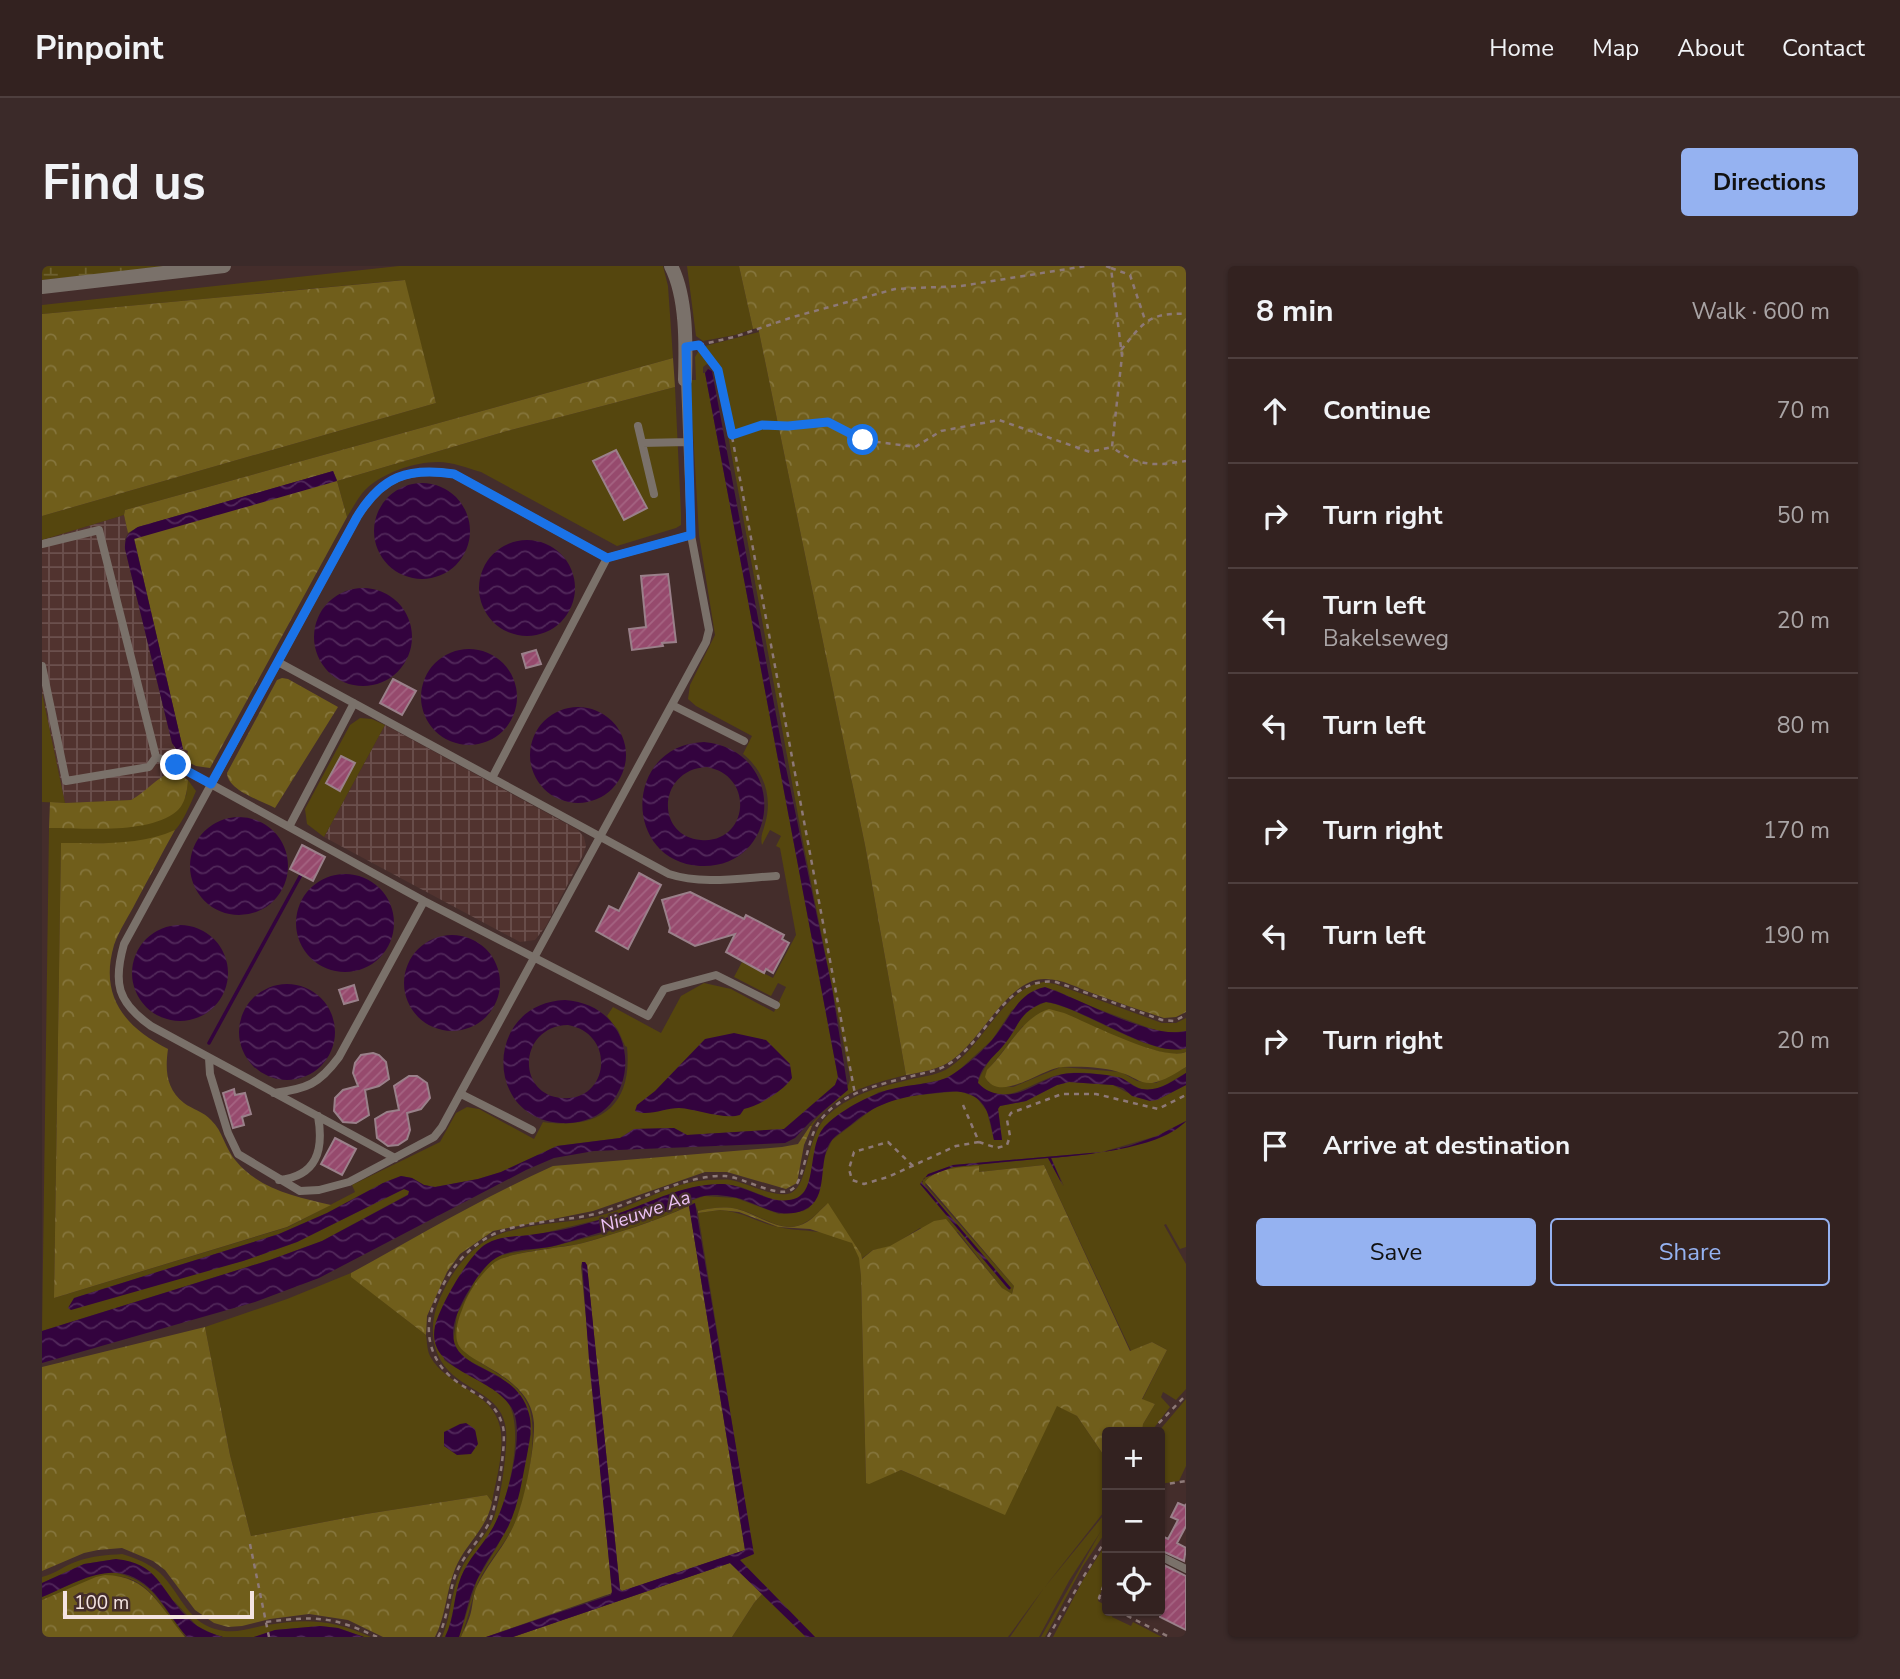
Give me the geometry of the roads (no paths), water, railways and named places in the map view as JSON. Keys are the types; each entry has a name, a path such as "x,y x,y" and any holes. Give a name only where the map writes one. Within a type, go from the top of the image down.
{"street":[{"path":"42,287 224,266"},
{"path":"671,266 678,281 686,347 685,380"}],"lane":[{"path":"209,1058 228,1133 238,1154 300,1191 319,1191 349,1182 434,1137 461,1094 706,642 709,630 691,535 685,380"},
{"path":"638,426 653,494"},
{"path":"642,443 687,442"},
{"path":"395,1158 150,1026 134,1014 122,999 117,973 124,944 368,500 381,486 411,473 433,471 454,474 607,558 691,535"},
{"path":"42,544 99,530 156,757 149,767 66,781 42,666"},
{"path":"492,778 607,558"},
{"path":"278,662 669,874 685,880 776,876"},
{"path":"289,827 354,703"},
{"path":"672,705 744,741"},
{"path":"156,757 211,784 424,901 648,1016 664,989 716,975 776,1005"},
{"path":"274,1093 312,1085 327,1074 339,1057 424,901"},
{"path":"461,1094 532,1130"},
{"path":"279,1180 294,1179 306,1172 314,1161 321,1132 318,1116"},
{"path":"1165,1558 1186,1569"}],"water":[{"path":"708,369 712,371 785,763 832,988 848,1090 795,1138 785,1143 594,1151 554,1158 319,1278 255,1302 42,1363 42,1331 270,1260 322,1241 408,1195 409,1191 404,1189 297,1242 243,1261 71,1310 68,1308 74,1298 279,1234 401,1176 435,1187 478,1179 501,1172 557,1146 620,1138 634,1129 674,1128 687,1135 784,1129 835,1085 838,1077 705,373"},
{"path":"333,471 337,481 134,539 183,749 177,750 172,743 125,549 128,535 138,527"},
{"path":"422,483 440,487 456,497 466,513 470,531 466,549 456,565 440,575 422,579 404,575 388,565 378,549 374,531 378,513 388,497 404,487"},
{"path":"527,540 546,543 561,554 572,569 575,588 572,607 561,622 546,633 527,636 508,633 493,622 482,607 479,588 482,569 493,554 508,543"},
{"path":"363,588 382,592 397,603 408,618 412,637 408,656 397,671 382,682 363,686 344,682 329,671 318,656 314,637 318,618 329,603 344,592"},
{"path":"469,649 487,652 503,663 514,679 517,697 514,715 503,731 487,742 469,745 451,742 435,731 424,715 421,697 424,679 435,663 451,652"},
{"path":"578,707 596,710 612,721 623,737 626,755 623,773 612,789 596,800 578,803 560,800 544,789 533,773 530,755 533,737 544,721 560,710"},
{"path":"704,742 732,750 751,765 761,786 764,808 759,831 747,849 727,862 700,866 674,859 656,845 646,825 642,803 647,781 658,762 677,748","holes":["707,767 723,773 733,783 739,795 740,808 736,821 729,832 717,838 701,840 686,836 675,827 669,816 671,790 679,779 691,771"]},
{"path":"239,817 266,825 280,839 288,866 280,893 266,907 239,915 212,907 198,893 190,866 198,839 212,825"},
{"path":"345,874 364,878 380,888 390,904 394,923 390,942 380,958 364,968 345,972 326,968 310,958 300,942 296,923 300,904 310,888 326,878"},
{"path":"180,925 198,928 214,939 225,955 228,973 225,991 214,1007 198,1018 180,1021 162,1018 146,1007 135,991 132,973 135,955 146,939 162,928"},
{"path":"452,935 470,938 486,949 497,965 500,983 497,1001 486,1017 470,1028 452,1031 434,1028 418,1017 407,1001 404,983 407,965 418,949 434,938"},
{"path":"278,984 296,984 314,992 327,1005 335,1023 332,1051 314,1072 296,1080 278,1080 260,1072 247,1059 239,1041 239,1023 247,1005 260,992"},
{"name":"Nieuwe Aa","path":"1045,987 1154,1030 1186,1031 1186,1048 1172,1049 1137,1040 1079,1013 1046,1002 1026,1013 1007,1041 985,1065 978,1083 988,1091 1011,1094 1067,1073 1101,1074 1149,1089 1162,1086 1186,1073 1186,1085 1150,1101 1132,1096 1123,1088 1113,1085 1069,1082 1057,1085 1026,1101 1000,1106 998,1109 1002,1140 994,1140 986,1109 970,1094 947,1092 901,1098 872,1110 832,1140 827,1148 818,1197 804,1210 782,1213 745,1200 707,1195 668,1211 558,1245 510,1252 487,1265 466,1295 455,1322 454,1341 461,1354 506,1382 520,1395 529,1414 530,1435 520,1492 512,1518 476,1582 459,1637 445,1637 461,1577 492,1529 503,1505 517,1438 514,1413 506,1400 452,1365 441,1354 435,1342 435,1326 443,1306 456,1281 479,1250 498,1239 581,1225 694,1187 732,1185 768,1198 794,1199 802,1195 807,1187 820,1133 833,1119 878,1093 949,1076 986,1046 1024,997"},
{"path":"565,1000 593,1007 612,1022 622,1043 625,1066 620,1088 608,1107 588,1119 561,1123 535,1117 517,1103 507,1083 503,1061 508,1039 519,1020 538,1006","holes":["568,1025 584,1031 594,1041 600,1053 601,1066 597,1079 590,1090 578,1096 562,1098 547,1094 536,1085 530,1073 532,1047 540,1036 552,1028"]},
{"path":"734,1033 766,1040 790,1064 792,1078 783,1088 757,1105 744,1109 740,1115 734,1116 679,1108 651,1113 635,1111 637,1105 655,1091 705,1039"},
{"path":"1186,1121 1160,1138 1142,1144 1103,1152 1051,1158 1063,1186 1048,1158 953,1167 925,1178 928,1174 953,1165 1102,1152 1157,1136"},
{"path":"923,1180 922,1183 1011,1288 1009,1290 920,1184"},
{"path":"695,1203 754,1554 740,1560 815,1637 806,1637 730,1563 513,1637 486,1637 611,1595 582,1262 587,1265 620,1590 745,1550 689,1206"},
{"path":"466,1423 475,1429 478,1444 471,1454 457,1455 444,1446 444,1432"},
{"path":"116,1559 130,1561 150,1572 189,1619 202,1629 223,1637 187,1637 155,1594 128,1575 100,1574 42,1597 42,1583 84,1564"},
{"path":"320,1626 338,1628 364,1637 254,1637 275,1630"}],"waterway":[{"path":"209,1043 302,873"}]}
